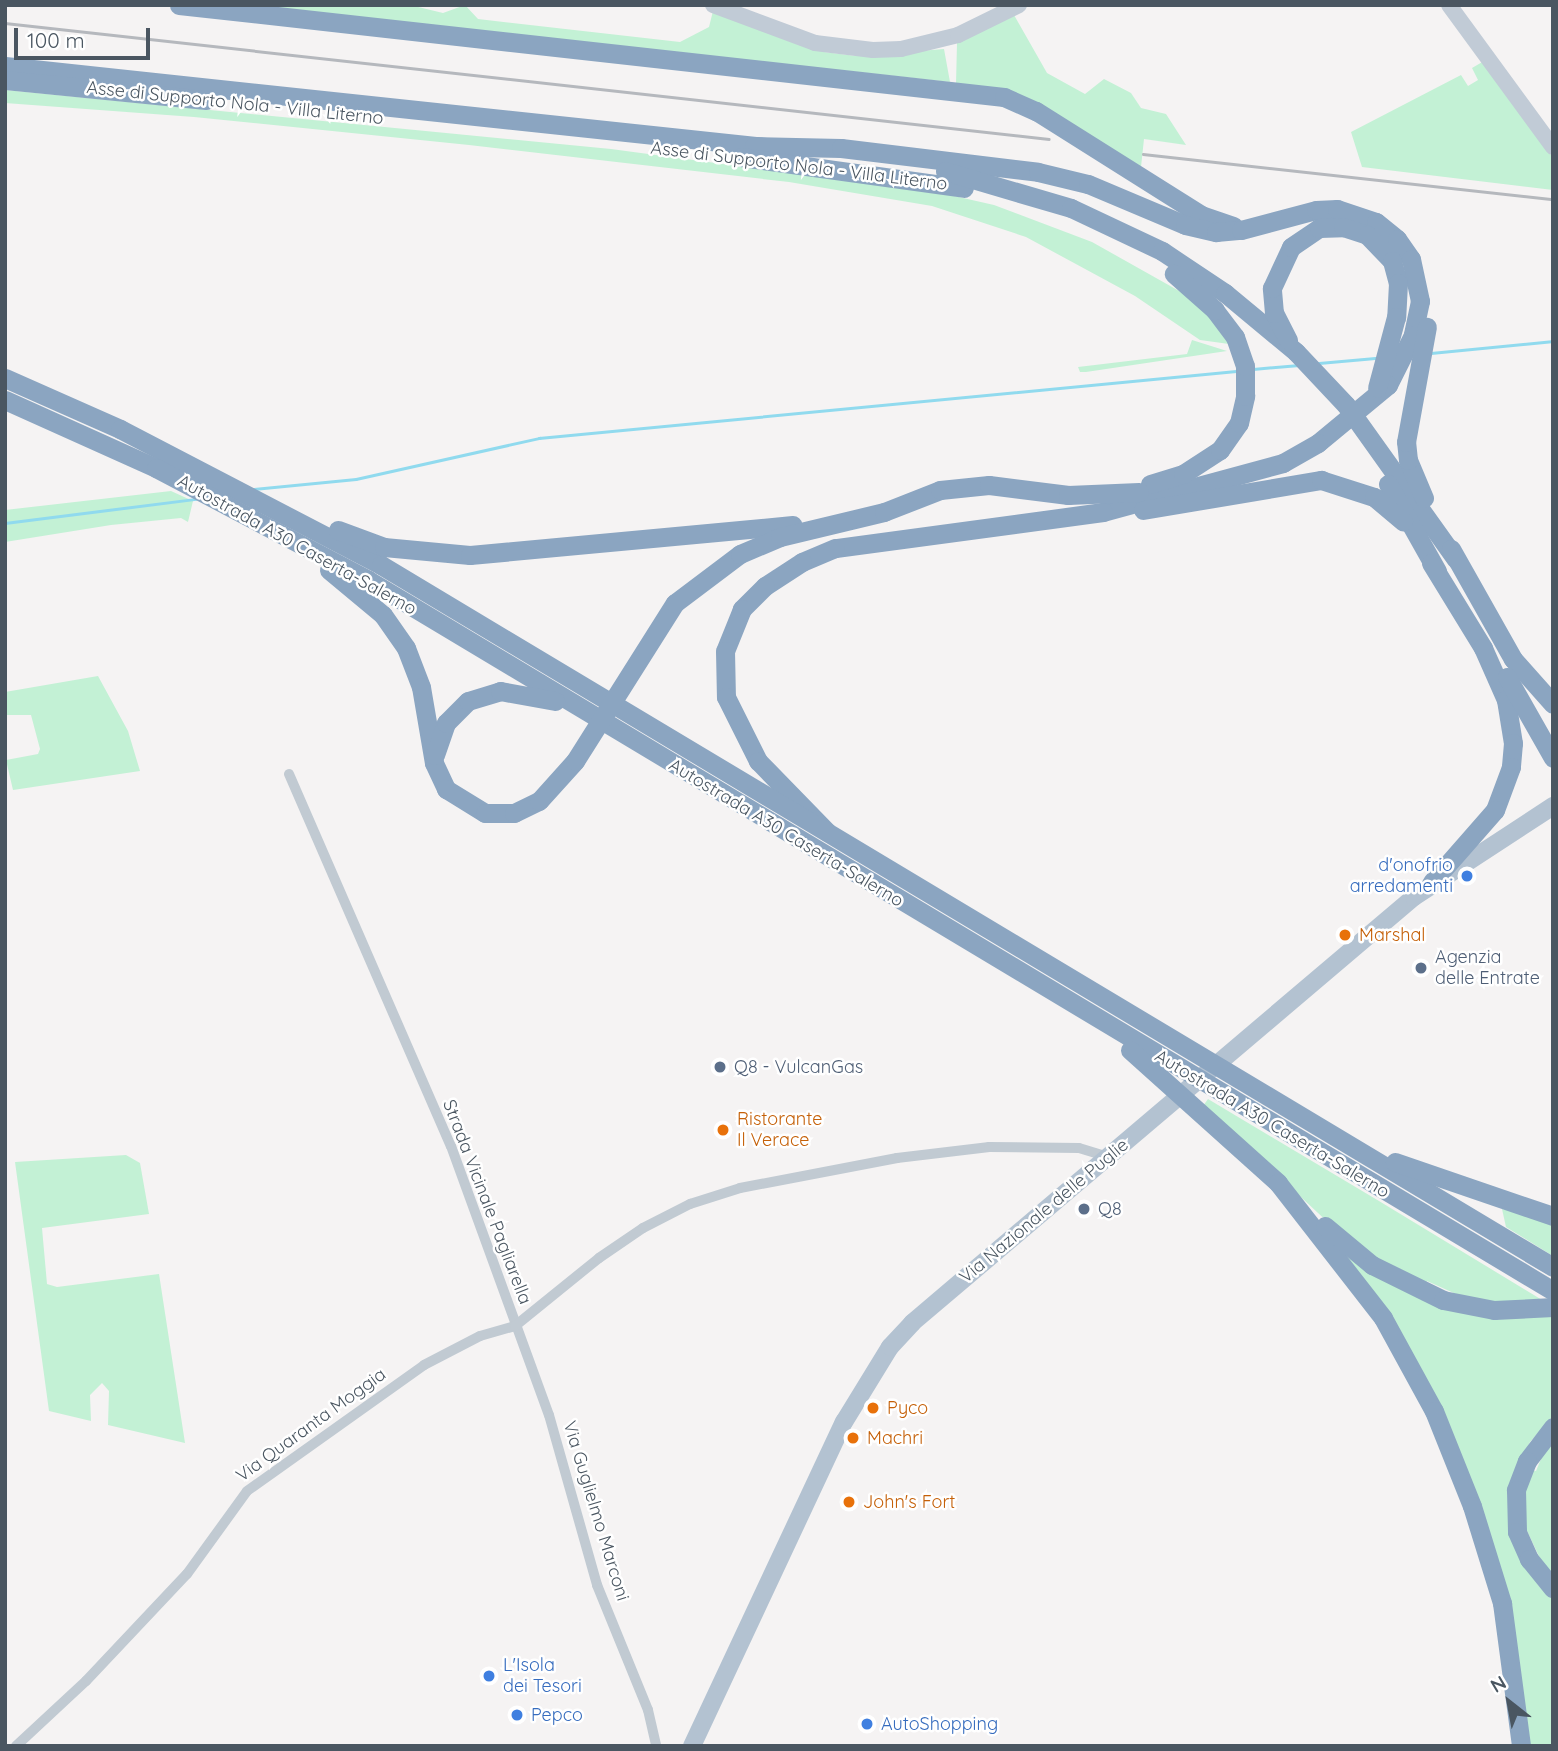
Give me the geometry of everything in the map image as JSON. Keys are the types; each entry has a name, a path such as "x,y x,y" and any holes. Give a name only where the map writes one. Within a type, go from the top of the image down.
{"highway":[{"path":"179,5 1004,97 1036,111 1200,215 1232,226 1262,225"},
{"name":"Asse di Supporto Nola - Villa Literno","path":"5,66 754,146 940,170 1027,192 1162,251 1259,330 1307,380 1357,421 1437,571"},
{"name":"Asse di Supporto Nola - Villa Literno","path":"5,80 651,146 936,183 1067,220 1174,274 1215,310 1259,330 1296,352 1357,421 1401,482"},
{"path":"754,146 841,148 1038,172 1088,184 1204,231 1229,233 1303,212 1337,209 1388,230 1411,259 1420,301 1422,322 1388,385 1357,421 1283,463 1182,489 835,548 802,562 765,586 742,609 725,651 726,697 744,738 775,783 827,832"},
{"path":"1102,504 1202,464 1231,436 1245,396 1245,366 1259,330 1274,313 1272,288 1282,259 1300,239 1329,227 1355,229 1384,250 1398,284 1396,317 1402,363 1408,460 1455,559"},
{"name":"Autostrada A30 Caserta-Salerno","path":"5,379 222,475 289,510 827,832 1170,1061"},
{"name":"Autostrada A30 Caserta-Salerno","path":"5,400 156,468 285,535 577,707 1080,1010 1170,1061 1344,1143 1553,1267"},
{"path":"285,535 364,597 399,636 421,687 434,763 446,789 485,813 514,813 539,801 590,741 675,603 740,554 802,533 961,487 1102,504 1197,502 1301,481 1337,482 1391,509 1437,571 1483,648 1509,682"},
{"path":"1401,482 1455,559 1524,676 1553,704"},
{"path":"1401,482 1553,758"},
{"path":"289,510 384,547 470,555 843,522"},
{"path":"802,533 884,539"},
{"path":"1432,882 1495,810 1511,767 1511,721 1483,648"},
{"path":"434,763 446,723 461,706 485,694 517,691 577,707"},
{"path":"1170,1061 1203,1112 1278,1183 1372,1265 1420,1292 1494,1310 1553,1307"},
{"name":"Autostrada A30 Caserta-Salerno","path":"1245,1096 1553,1291"},
{"path":"1344,1143 1486,1197 1553,1216"},
{"path":"1278,1183 1383,1318 1434,1411 1472,1506 1502,1603 1521,1746"},
{"path":"1553,1427 1527,1461 1516,1490 1517,1532 1529,1559 1553,1589"}],"main road":[{"name":"Via Nazionale delle Puglie","path":"692,1746 844,1422 890,1347 1108,1157 1432,882 1553,806"}],"street":[{"path":"713,5 815,43 873,50 901,49 958,35 1019,5"},
{"path":"1450,5 1553,147"},
{"name":"Strada Vicinale Pagliarella","path":"289,774 451,1146 515,1326 599,1258 643,1228 690,1204 740,1188 897,1158 989,1147 1079,1148 1108,1157"},
{"name":"Via Quaranta Moggia","path":"16,1746 86,1681 187,1574 247,1491 424,1365 480,1336 515,1326"},
{"name":"Via Guglielmo Marconi","path":"515,1326 549,1415 597,1585 648,1710 656,1746"}],"green space":[{"path":"235,5 410,5 443,13 465,5 478,19 680,42 709,27 713,11 824,52 856,56 944,49 950,82"},
{"path":"1014,15 1047,73 1085,94 1104,79 1131,93 1141,108 1166,114 1186,145 1144,139 1141,167 956,84 957,43"},
{"path":"1484,61 1553,158 1553,190 1362,167 1351,132 1461,75 1468,86 1478,80 1472,68"},
{"path":"5,90 611,149 941,193 994,205 1092,242 1197,301 1229,344 1200,340 1135,296 1026,237 932,206 789,182 469,145 194,117 5,103"},
{"path":"1192,340 1227,351 1086,372 1080,372 1078,367 1187,354"},
{"path":"171,491 193,501 188,522 181,518 111,525 5,542 5,510"},
{"path":"98,676 128,731 140,771 13,790 6,760 38,754 40,749 31,715 5,715 5,692"},
{"path":"1208,1099 1547,1303 1504,1305 1456,1294 1427,1281 1425,1288 1347,1240 1203,1106"},
{"path":"126,1155 140,1163 149,1214 42,1228 47,1284 57,1287 159,1274 185,1443 108,1425 109,1391 102,1383 90,1395 91,1421 49,1411 15,1162"},
{"path":"1502,1209 1553,1220 1553,1256 1506,1227"},
{"path":"1345,1252 1395,1285 1553,1313 1553,1416 1530,1442 1512,1484 1538,1585 1553,1600 1553,1746 1524,1746 1472,1502"},
{"path":"1553,1430 1553,1586 1520,1516 1527,1469 1536,1471"}],"waterway":[{"path":"1431,353 1553,341"},
{"path":"1319,363 1375,358"},
{"path":"1253,369 1299,365"},
{"path":"253,489 356,479 539,438 1236,371"},
{"path":"5,523 195,499"}],"railway":[{"path":"5,23 1049,139"},
{"path":"1143,154 1553,199"}],"place":[{"name":"d'onofrio arredamenti","path":"1467,876"},
{"name":"Marshal","path":"1345,935"},
{"name":"Agenzia delle Entrate","path":"1421,968"},
{"name":"Q8 - VulcanGas","path":"720,1067"},
{"name":"Ristorante Il Verace","path":"723,1130"},
{"name":"Q8","path":"1084,1209"},
{"name":"Pyco","path":"873,1408"},
{"name":"Machri","path":"853,1438"},
{"name":"John's Fort","path":"849,1502"},
{"name":"L'Isola dei Tesori","path":"489,1676"},
{"name":"Pepco","path":"517,1715"},
{"name":"AutoShopping","path":"867,1724"}]}
